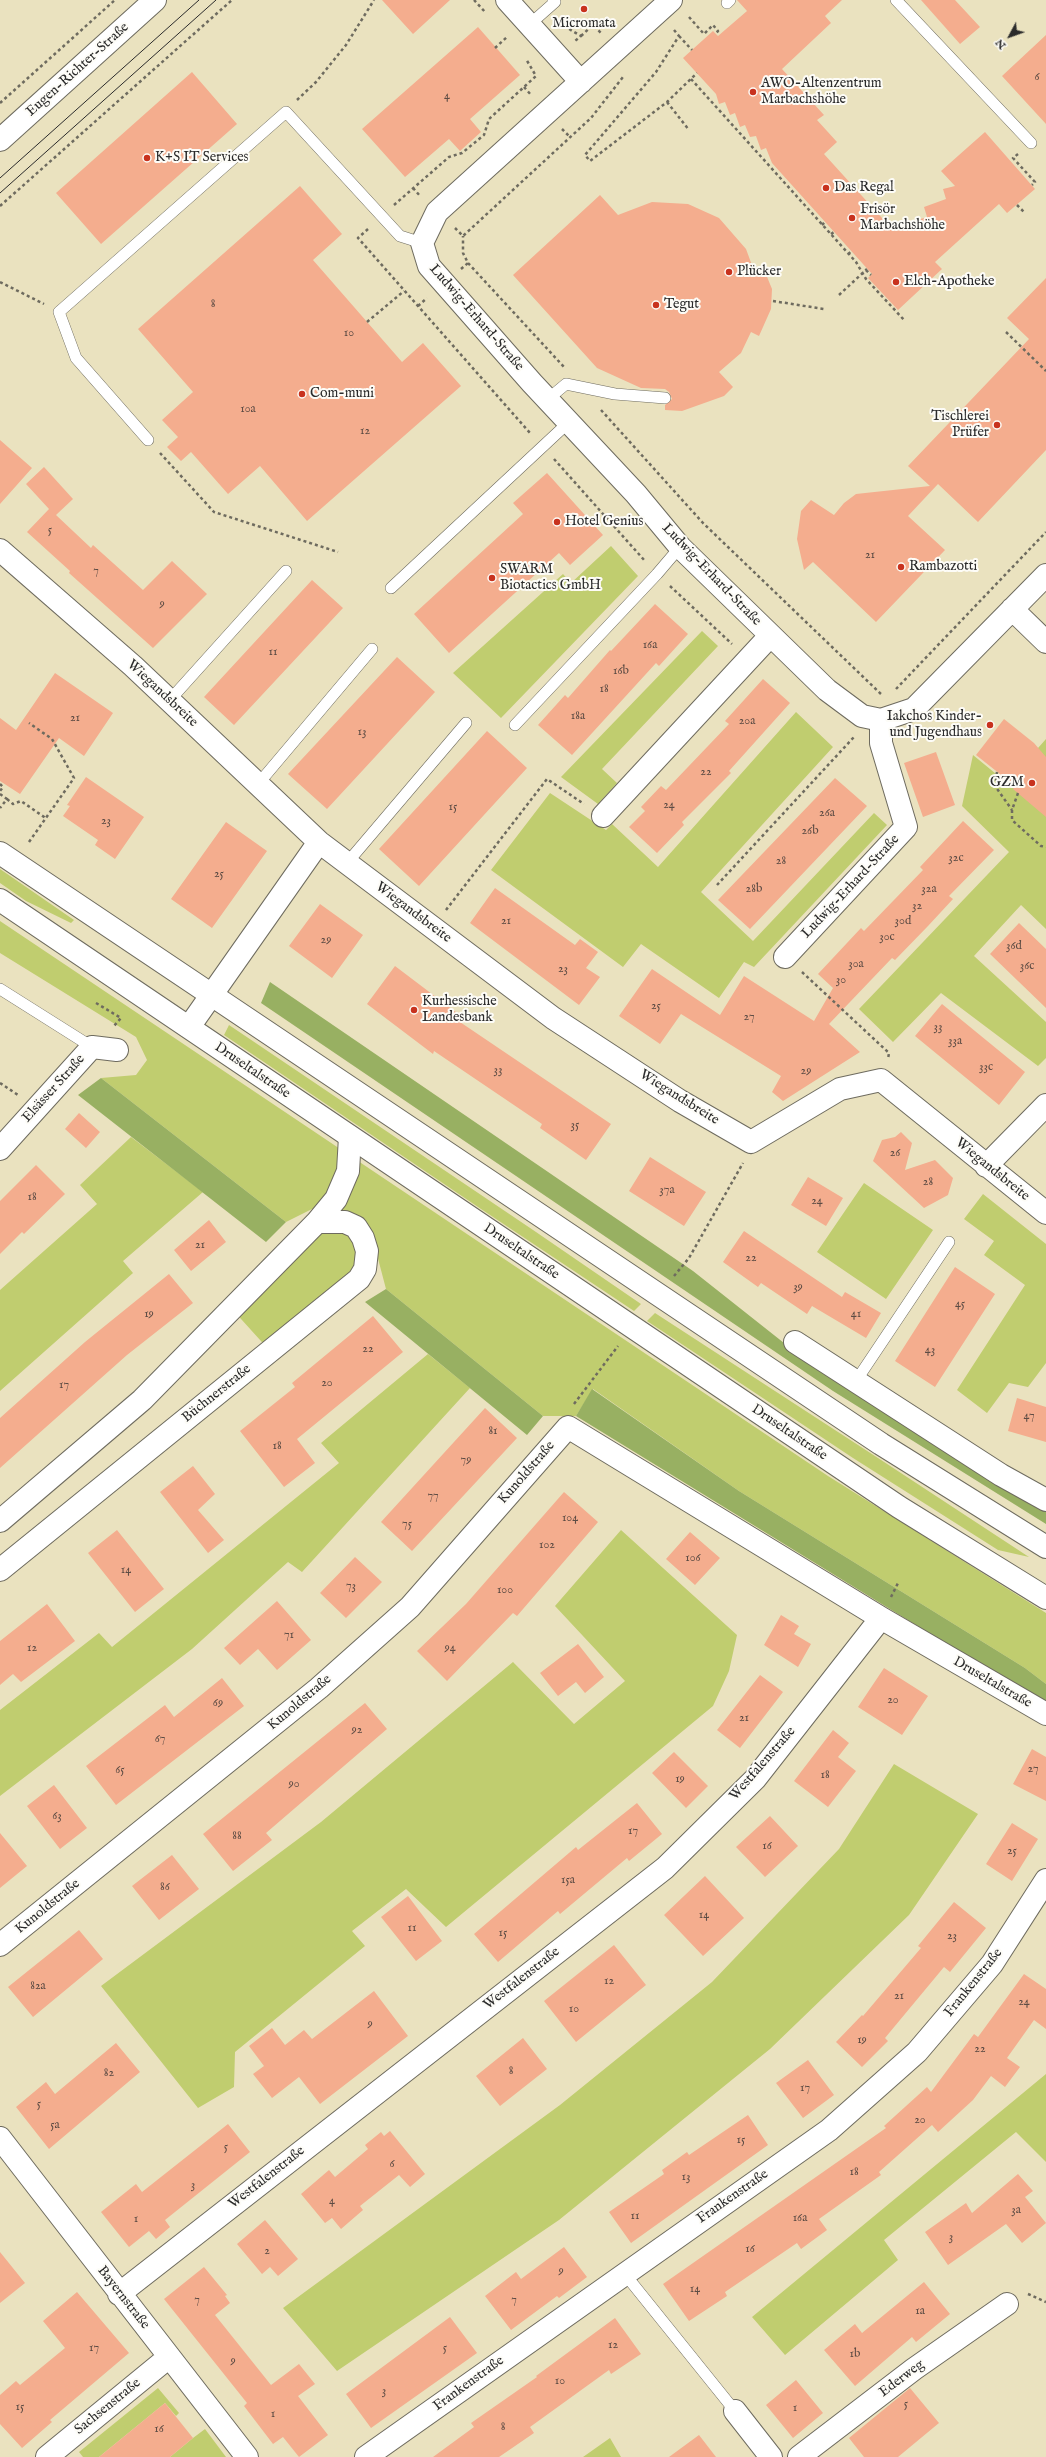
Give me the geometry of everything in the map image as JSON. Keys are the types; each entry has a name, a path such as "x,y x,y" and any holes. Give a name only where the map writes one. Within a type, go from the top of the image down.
{"street":[{"name":"Eugen-Richter-Straße","path":"0,140 156,0"},
{"path":"507,0 581,82"},
{"path":"422,242 437,212 671,0"},
{"name":"Ludwig-Erhard-Straße","path":"422,242 429,266 548,400 636,494 680,547 827,690 862,716 876,719 881,743 906,827 786,957"},
{"name":"Wiegandsbreite","path":"0,550 133,666 259,783 319,842 553,1018 680,1101 751,1142 840,1089 882,1080 986,1166 1046,1213"},
{"path":"876,719 914,709 1046,576"},
{"path":"1012,609 1046,642"},
{"name":"Ludwig-Erhard-Straße","path":"603,816 770,636"},
{"path":"189,1027 319,842"},
{"path":"0,853 881,1444 1046,1547"},
{"name":"Druseltalstraße","path":"0,900 893,1503 1046,1598"},
{"name":"Elsässer Straße","path":"0,1149 92,1047 117,1050"},
{"path":"986,1166 1046,1105"},
{"path":"0,1521 142,1400 317,1222 336,1199 348,1171 350,1137"},
{"name":"Büchnerstraße","path":"0,1570 359,1279 365,1270 367,1251 364,1238 356,1227 345,1222 317,1222"},
{"path":"796,1342 1001,1475 1046,1500"},
{"name":"Druseltalstraße","path":"568,1427 881,1618 1046,1714"},
{"name":"Kunoldstraße","path":"0,1945 319,1688 410,1607 568,1427"},
{"name":"Westfalenstraße","path":"119,2294 665,1868 755,1779 881,1618"},
{"name":"Frankenstraße","path":"366,2457 624,2273 829,2130 917,2052 992,1964 1046,1880"},
{"name":"Bayernstraße","path":"0,2138 119,2294 247,2457"},
{"name":"Ederweg","path":"799,2457 914,2369 1007,2304"},
{"name":"Sachsenstraße","path":"47,2457 169,2357"},
{"path":"735,2411 771,2457"}],"lane":[{"path":"529,24 555,2 553,0"},
{"path":"896,0 1031,143"},
{"path":"148,440 76,358 59,312 286,112 400,236 422,242"},
{"path":"548,400 566,384 582,389 665,398"},
{"path":"391,588 569,422"},
{"path":"515,725 657,574 680,547"},
{"path":"169,701 286,571"},
{"path":"259,783 372,649"},
{"path":"347,863 466,724"},
{"path":"0,989 92,1047"},
{"path":"856,1381 949,1242"},
{"path":"624,2273 735,2411"}],"path":[{"path":"0,103 115,0"},
{"path":"0,206 232,0"},
{"path":"308,88 316,82 346,44 374,0"},
{"path":"474,0 487,15"},
{"path":"689,16 704,34 713,26 718,31 715,34"},
{"path":"674,29 692,50"},
{"path":"502,31 512,42"},
{"path":"679,36 656,72 585,155 590,161 667,102 697,73"},
{"path":"495,48 507,37"},
{"path":"524,87 536,76 525,56"},
{"path":"691,79 831,234 905,321"},
{"path":"667,102 689,130"},
{"path":"1031,143 1013,158 1034,182 1032,185"},
{"path":"1017,204 1024,212"},
{"path":"822,225 825,222"},
{"path":"848,254 852,251"},
{"path":"468,263 703,523 886,699"},
{"path":"839,295 866,269 871,275"},
{"path":"0,282 59,312"},
{"path":"367,322 404,291"},
{"path":"772,301 824,309"},
{"path":"1006,332 1046,371"},
{"path":"148,440 214,512 338,552"},
{"path":"717,885 876,719 886,699 1046,532"},
{"path":"29,724 52,739 74,778 47,819 29,842"},
{"path":"997,772 995,786 1012,810"},
{"path":"433,928 547,779 603,816"},
{"path":"0,784 2,786 0,791"},
{"path":"1018,793 1012,810 1012,820 1041,846 1046,847"},
{"path":"0,794 13,804 22,801 47,819"},
{"path":"0,808 7,799"},
{"path":"786,957 889,1053"},
{"path":"670,1281 689,1258 744,1161 751,1142"},
{"path":"568,1427 565,1416 619,1345"}],"green space":[{"path":"611,546 638,576 501,718 453,673 563,574 571,583"},
{"path":"702,631 718,646 602,769 617,783 598,804 561,777"},
{"path":"796,712 833,747 701,892 753,941 874,813 887,825 754,967 744,962 719,998 641,944 623,967 491,870 550,793 606,830 612,824 658,867"},
{"path":"1046,739 1046,929 1021,905 974,956 1046,1022 1046,1058 1038,1066 941,993 893,1042 859,1009 1009,852 962,806 973,755 1007,783"},
{"path":"0,869 74,920 71,923 26,901 0,883"},
{"path":"0,921 828,1476 1046,1613 1046,1684 1025,1668 739,1491 593,1389 576,1416 543,1416 386,1289 371,1232 345,1215 312,1209 286,1222 101,1078 136,1075 147,1060 136,1037 0,953"},
{"path":"270,982 693,1271 784,1343 1046,1508 1046,1524 833,1391 261,1003"},
{"path":"229,1025 641,1304 634,1311 224,1035"},
{"path":"101,1078 286,1222 266,1242 78,1095"},
{"path":"131,1137 203,1192 123,1261 133,1273 0,1391 0,1290 97,1204 80,1185"},
{"path":"864,1183 933,1230 886,1299 817,1252"},
{"path":"983,1194 1046,1244 1046,1363 1028,1387 1009,1383 987,1413 957,1390 1025,1285 984,1255 994,1241 964,1219"},
{"path":"317,1222 345,1222 365,1269 270,1351 232,1309"},
{"path":"386,1289 543,1416 527,1435 365,1302"},
{"path":"655,1313 1029,1557 998,1550 853,1458 647,1321"},
{"path":"428,1354 470,1388 302,1572 288,1562 192,1649 0,1796 0,1710 99,1633 112,1647 339,1463 321,1443"},
{"path":"592,1389 739,1491 1025,1668 1046,1684 1046,1705 576,1416"},
{"path":"621,1530 737,1635 729,1671 713,1706 446,1927 406,1889 352,1931 365,1946 235,2052 234,2087 198,2108 101,1986 321,1822 513,1662 574,1724 625,1681 555,1606"},
{"path":"894,1764 978,1814 909,1915 770,2049 559,2220 337,2371 283,2308 560,2105 712,1982 839,1849"},
{"path":"1046,2074 1046,2162 1016,2132 884,2240 898,2260 785,2355 752,2317"},
{"path":"158,2388 179,2413 176,2416 165,2403 99,2457 83,2457 79,2452"},
{"path":"205,2429 226,2457 170,2457 193,2438"},
{"path":"610,2438 621,2457 583,2457"}],"building":[{"path":"382,0 450,0 413,34"},
{"path":"737,0 842,0 825,16 831,23 782,69 824,115 817,120 837,142 824,154 891,228 927,217 924,207 946,199 943,189 955,186 941,171 985,132 1035,189 1007,213 999,204 935,262 942,269 898,310 868,278 872,274 772,163 766,148 761,150 756,136 750,137 745,125 740,127 735,113 730,115 725,102 719,104 716,94 683,58 713,31 718,36 747,11"},
{"path":"921,0 955,0 980,27 960,44"},
{"path":"478,27 520,75 470,119 481,132 460,151 449,139 405,177 362,129"},
{"path":"1046,35 1046,124 1002,76"},
{"name":"K+S IT Services","path":"192,72 237,124 101,244 56,193"},
{"path":"300,186 342,234 313,260 402,362 423,343 461,386 307,521 260,466 228,494 191,452 181,461 167,447 178,437 162,420 193,392 138,329"},
{"name":"Tegut","path":"600,195 618,215 652,202 688,204 719,218 746,249 753,268 763,267 772,289 771,309 759,336 751,332 741,353 719,372 733,387 724,396 682,411 665,410 665,405 672,399 669,392 665,389 641,388 597,368 513,275"},
{"path":"1046,278 1046,450 978,522 938,484 908,516 945,550 876,622 813,562 804,570 797,539 801,511 811,500 834,515 844,503 856,494 930,486 908,466 1029,339 1007,318"},
{"path":"0,440 32,468 0,504"},
{"path":"44,467 73,499 56,515 91,548 93,545 143,590 172,561 207,594 153,648 69,573 70,571 27,532 49,509 26,484"},
{"path":"547,473 603,535 570,565 559,553 449,653 414,614 523,514 513,503"},
{"path":"312,580 343,608 234,725 204,697"},
{"path":"655,604 688,634 659,666 656,663 572,755 538,725 565,695 568,698 610,650 611,651"},
{"path":"397,657 435,692 327,809 288,774"},
{"path":"55,673 113,713 84,756 59,738 20,794 0,781 0,718 16,730"},
{"path":"763,679 790,703 729,771 731,773 682,822 684,825 657,853 629,827 645,811 641,807 661,786 666,790 729,724 725,721"},
{"path":"1004,719 1034,743 1046,757 1046,817 1013,789 1015,786 976,755"},
{"path":"487,731 527,768 419,886 379,849"},
{"path":"936,752 955,805 923,817 904,763"},
{"path":"86,777 144,817 115,859 95,845 98,840 63,816 70,806 67,805"},
{"path":"835,778 867,806 750,929 718,900"},
{"path":"963,821 994,850 949,896 953,899 928,926 895,960 892,958 829,1024 860,1052 783,1101 772,1092 781,1076 681,1014 660,1044 619,1016 652,969 720,1015 744,976 814,1021 833,988 818,974 861,928 864,931 923,870 920,867"},
{"path":"226,822 267,851 212,928 171,899"},
{"path":"495,888 575,945 580,939 598,952 586,968 600,977 579,1005 470,923"},
{"path":"320,904 363,935 332,978 289,946"},
{"path":"1019,923 1046,949 1046,1008 990,954"},
{"path":"395,966 461,1016 457,1020 611,1124 586,1160 540,1128 542,1124 434,1051 433,1054 367,1004"},
{"path":"942,1004 1025,1072 999,1105 915,1036"},
{"path":"79,1113 100,1132 86,1148 65,1129"},
{"path":"901,1132 912,1143 905,1170 935,1160 953,1178 948,1195 924,1208 873,1161 882,1140 895,1137"},
{"path":"650,1157 706,1192 684,1226 629,1191"},
{"path":"36,1165 65,1194 24,1234 22,1232 0,1254 0,1201"},
{"path":"808,1177 843,1198 826,1226 791,1205"},
{"path":"209,1220 226,1242 191,1271 174,1250"},
{"path":"744,1231 842,1297 845,1292 881,1313 866,1338 812,1306 807,1314 761,1283 758,1287 723,1262"},
{"path":"955,1267 995,1294 935,1387 895,1361"},
{"path":"169,1274 193,1303 127,1355 0,1468 0,1418 85,1342"},
{"path":"373,1316 403,1352 297,1439 315,1463 284,1487 240,1431 295,1387 292,1383"},
{"path":"1017,1398 1046,1407 1046,1442 1008,1431"},
{"path":"485,1408 517,1438 412,1551 381,1522"},
{"path":"193,1466 215,1494 198,1510 224,1540 208,1553 160,1492"},
{"path":"564,1492 598,1522 517,1616 513,1613 447,1681 417,1651 466,1604"},
{"path":"117,1530 164,1589 135,1612 88,1553"},
{"path":"690,1532 720,1558 695,1585 666,1559"},
{"path":"355,1557 382,1582 346,1618 320,1593"},
{"path":"277,1601 311,1640 277,1670 258,1649 240,1665 224,1648"},
{"path":"47,1604 75,1641 21,1682 13,1674 0,1685 0,1641"},
{"path":"781,1615 799,1626 794,1634 811,1644 798,1667 764,1645"},
{"path":"578,1644 604,1677 585,1693 576,1682 558,1696 540,1673"},
{"path":"884,1668 928,1696 902,1735 858,1707"},
{"path":"760,1675 783,1692 740,1748 717,1730"},
{"path":"222,1678 244,1706 116,1805 86,1766 165,1705 174,1717"},
{"path":"365,1703 387,1729 266,1833 272,1840 233,1871 203,1834"},
{"path":"833,1730 849,1743 838,1757 856,1771 828,1807 794,1781"},
{"path":"1032,1749 1046,1757 1046,1801 1013,1784"},
{"path":"674,1752 708,1786 686,1808 652,1773"},
{"path":"54,1785 87,1828 60,1849 27,1806"},
{"path":"637,1803 662,1834 629,1861 627,1858 560,1914 558,1911 498,1962 474,1934 576,1847 578,1850"},
{"path":"770,1816 798,1846 765,1877 736,1847"},
{"path":"1012,1823 1038,1839 1012,1881 986,1864"},
{"path":"0,1833 27,1866 0,1888"},
{"path":"172,1855 199,1889 159,1920 132,1886"},
{"path":"705,1876 744,1918 703,1956 664,1915"},
{"path":"408,1896 442,1941 416,1961 381,1917"},
{"path":"954,1902 986,1928 950,1972 944,1967 885,2038 888,2041 862,2067 836,2042 862,2015 863,2016 921,1948 918,1946"},
{"path":"79,1930 103,1959 33,2017 8,1987"},
{"path":"614,1945 646,1985 576,2042 544,2001"},
{"path":"1024,1974 1046,1989 1046,2029 1034,2020 1007,2058 1020,2067 1005,2087 991,2076 973,2100 938,2132 932,2125 879,2172 881,2175 819,2219 827,2230 801,2249 797,2243 725,2292 727,2296 689,2321 663,2284 886,2128 884,2126 927,2087 931,2092 974,2034 978,2037"},
{"path":"374,1991 408,2036 320,2104 299,2077 272,2098 253,2074 264,2066 249,2046 272,2028 285,2045 304,2030 312,2039"},
{"path":"523,2038 547,2069 500,2106 476,2076"},
{"path":"116,2043 140,2072 49,2149 16,2107 46,2082 55,2094"},
{"path":"808,2060 834,2095 803,2118 776,2083"},
{"path":"748,2115 768,2145 631,2243 609,2212 664,2174 662,2170 687,2152 689,2155"},
{"path":"228,2124 250,2152 165,2220 170,2227 156,2239 149,2231 129,2247 101,2212 136,2184 142,2192"},
{"path":"390,2131 425,2174 410,2187 399,2175 360,2206 363,2210 341,2229 332,2218 325,2223 301,2194 329,2170 335,2177 368,2149 365,2145 381,2132 384,2136"},
{"path":"1018,2174 1033,2191 1025,2197 1046,2223 1022,2243 1006,2224 948,2265 925,2232 966,2203 972,2213"},
{"path":"265,2220 298,2259 278,2276 270,2267 262,2274 237,2244"},
{"path":"564,2247 587,2277 559,2298 557,2296 511,2330 485,2296 516,2272 521,2279"},
{"path":"0,2252 25,2283 0,2303"},
{"path":"204,2267 227,2295 225,2296 230,2303 215,2315 271,2385 299,2364 315,2384 298,2396 328,2435 299,2457 283,2437 273,2444 244,2406 247,2403 164,2299"},
{"path":"924,2282 950,2314 916,2342 912,2337 855,2386 824,2350 855,2324 862,2333"},
{"path":"77,2292 129,2353 50,2420 52,2422 22,2448 0,2424 0,2395 16,2381 20,2385 65,2348 43,2321"},
{"path":"450,2317 477,2353 371,2428 346,2394"},
{"path":"615,2318 641,2354 611,2374 609,2370 530,2427 534,2433 499,2457 433,2457 474,2427 471,2423 537,2377 536,2376"},
{"path":"796,2380 823,2413 793,2438 766,2405"},
{"path":"910,2388 939,2423 898,2457 864,2457 849,2438"},
{"path":"165,2403 193,2438 170,2457 99,2457"},
{"path":"699,2435 716,2457 669,2457"}],"tram line":[{"path":"0,178 199,0"},
{"path":"0,193 216,0"}],"place":[{"name":"Micromata","path":"584,9"},
{"name":"AWO-Altenzentrum Marbachshöhe","path":"753,92"},
{"name":"K+S IT Services","path":"147,158"},
{"name":"Das Regal","path":"826,188"},
{"name":"Frisör Marbachshöhe","path":"852,218"},
{"name":"Plücker","path":"729,272"},
{"name":"Elch-Apotheke","path":"896,282"},
{"name":"Tegut","path":"656,305"},
{"name":"Com-muni","path":"302,394"},
{"name":"Tischlerei Prüfer","path":"997,425"},
{"name":"Hotel Genius","path":"557,522"},
{"name":"Rambazotti","path":"901,567"},
{"name":"SWARM Biotactics GmbH","path":"492,578"},
{"name":"Iakchos Kinder- und Jugendhaus","path":"990,725"},
{"name":"GZM","path":"1032,783"},
{"name":"Kurhessische Landesbank","path":"414,1010"}]}
